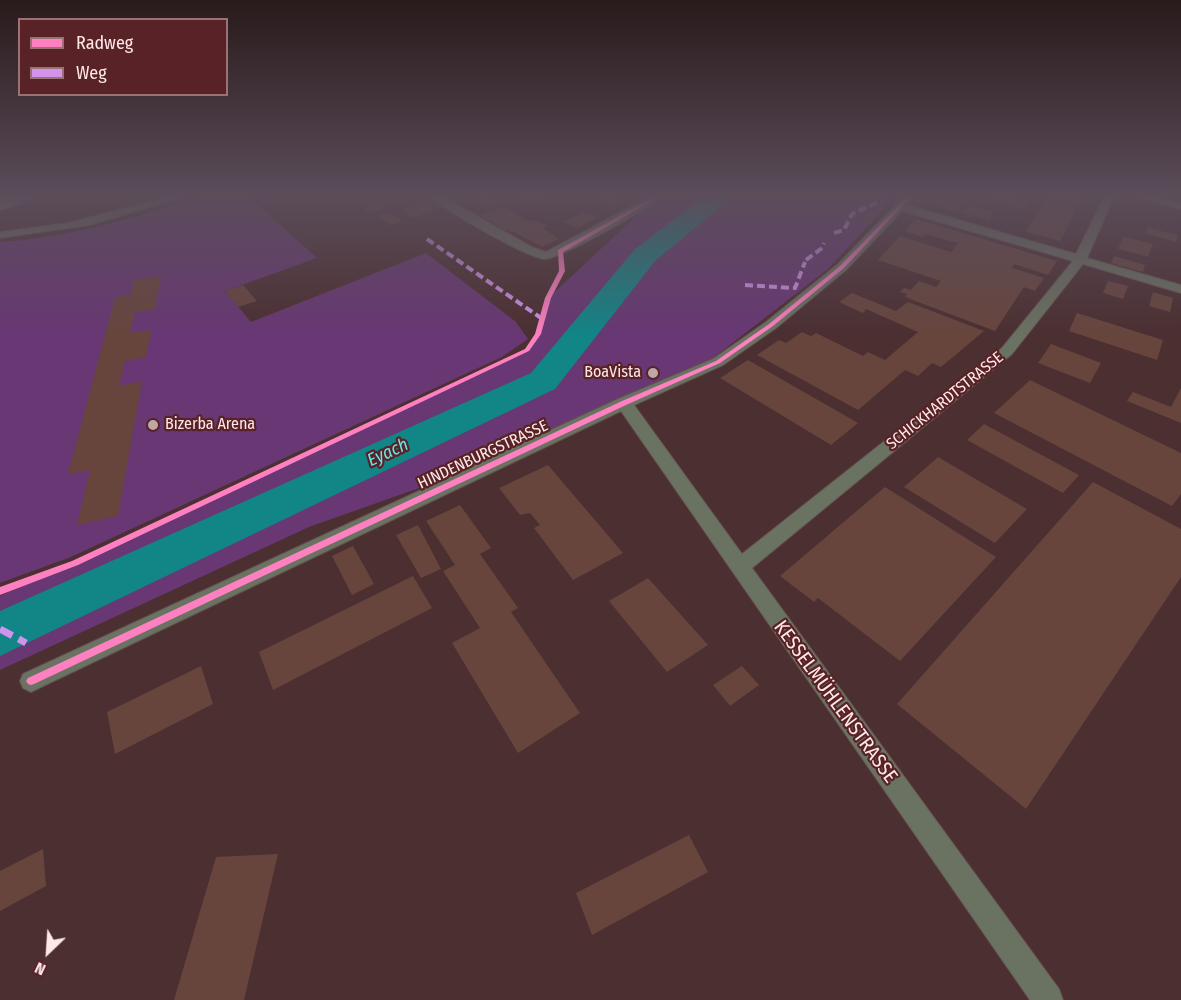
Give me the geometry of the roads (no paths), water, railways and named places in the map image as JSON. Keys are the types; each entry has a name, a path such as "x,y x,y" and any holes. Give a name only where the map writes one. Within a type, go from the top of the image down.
{"street":[{"path":"517,244 546,256 572,244"},
{"name":"HINDENBURGSTRASSE","path":"31,681 624,403 718,362 771,325 842,267 864,244"},
{"path":"1028,244 1079,261 1181,289"},
{"name":"SCHICKHARDTSTRASSE","path":"739,568 1006,351 1079,261 1087,244"},
{"name":"KESSELMÜHLENSTRASSE","path":"624,403 1048,1000"}],"waterway":[{"name":"Eyach","path":"0,634 543,381 645,255 660,244"}],"place":[{"name":"BoaVista","path":"653,373"},
{"name":"Bizerba Arena","path":"153,425"}]}
